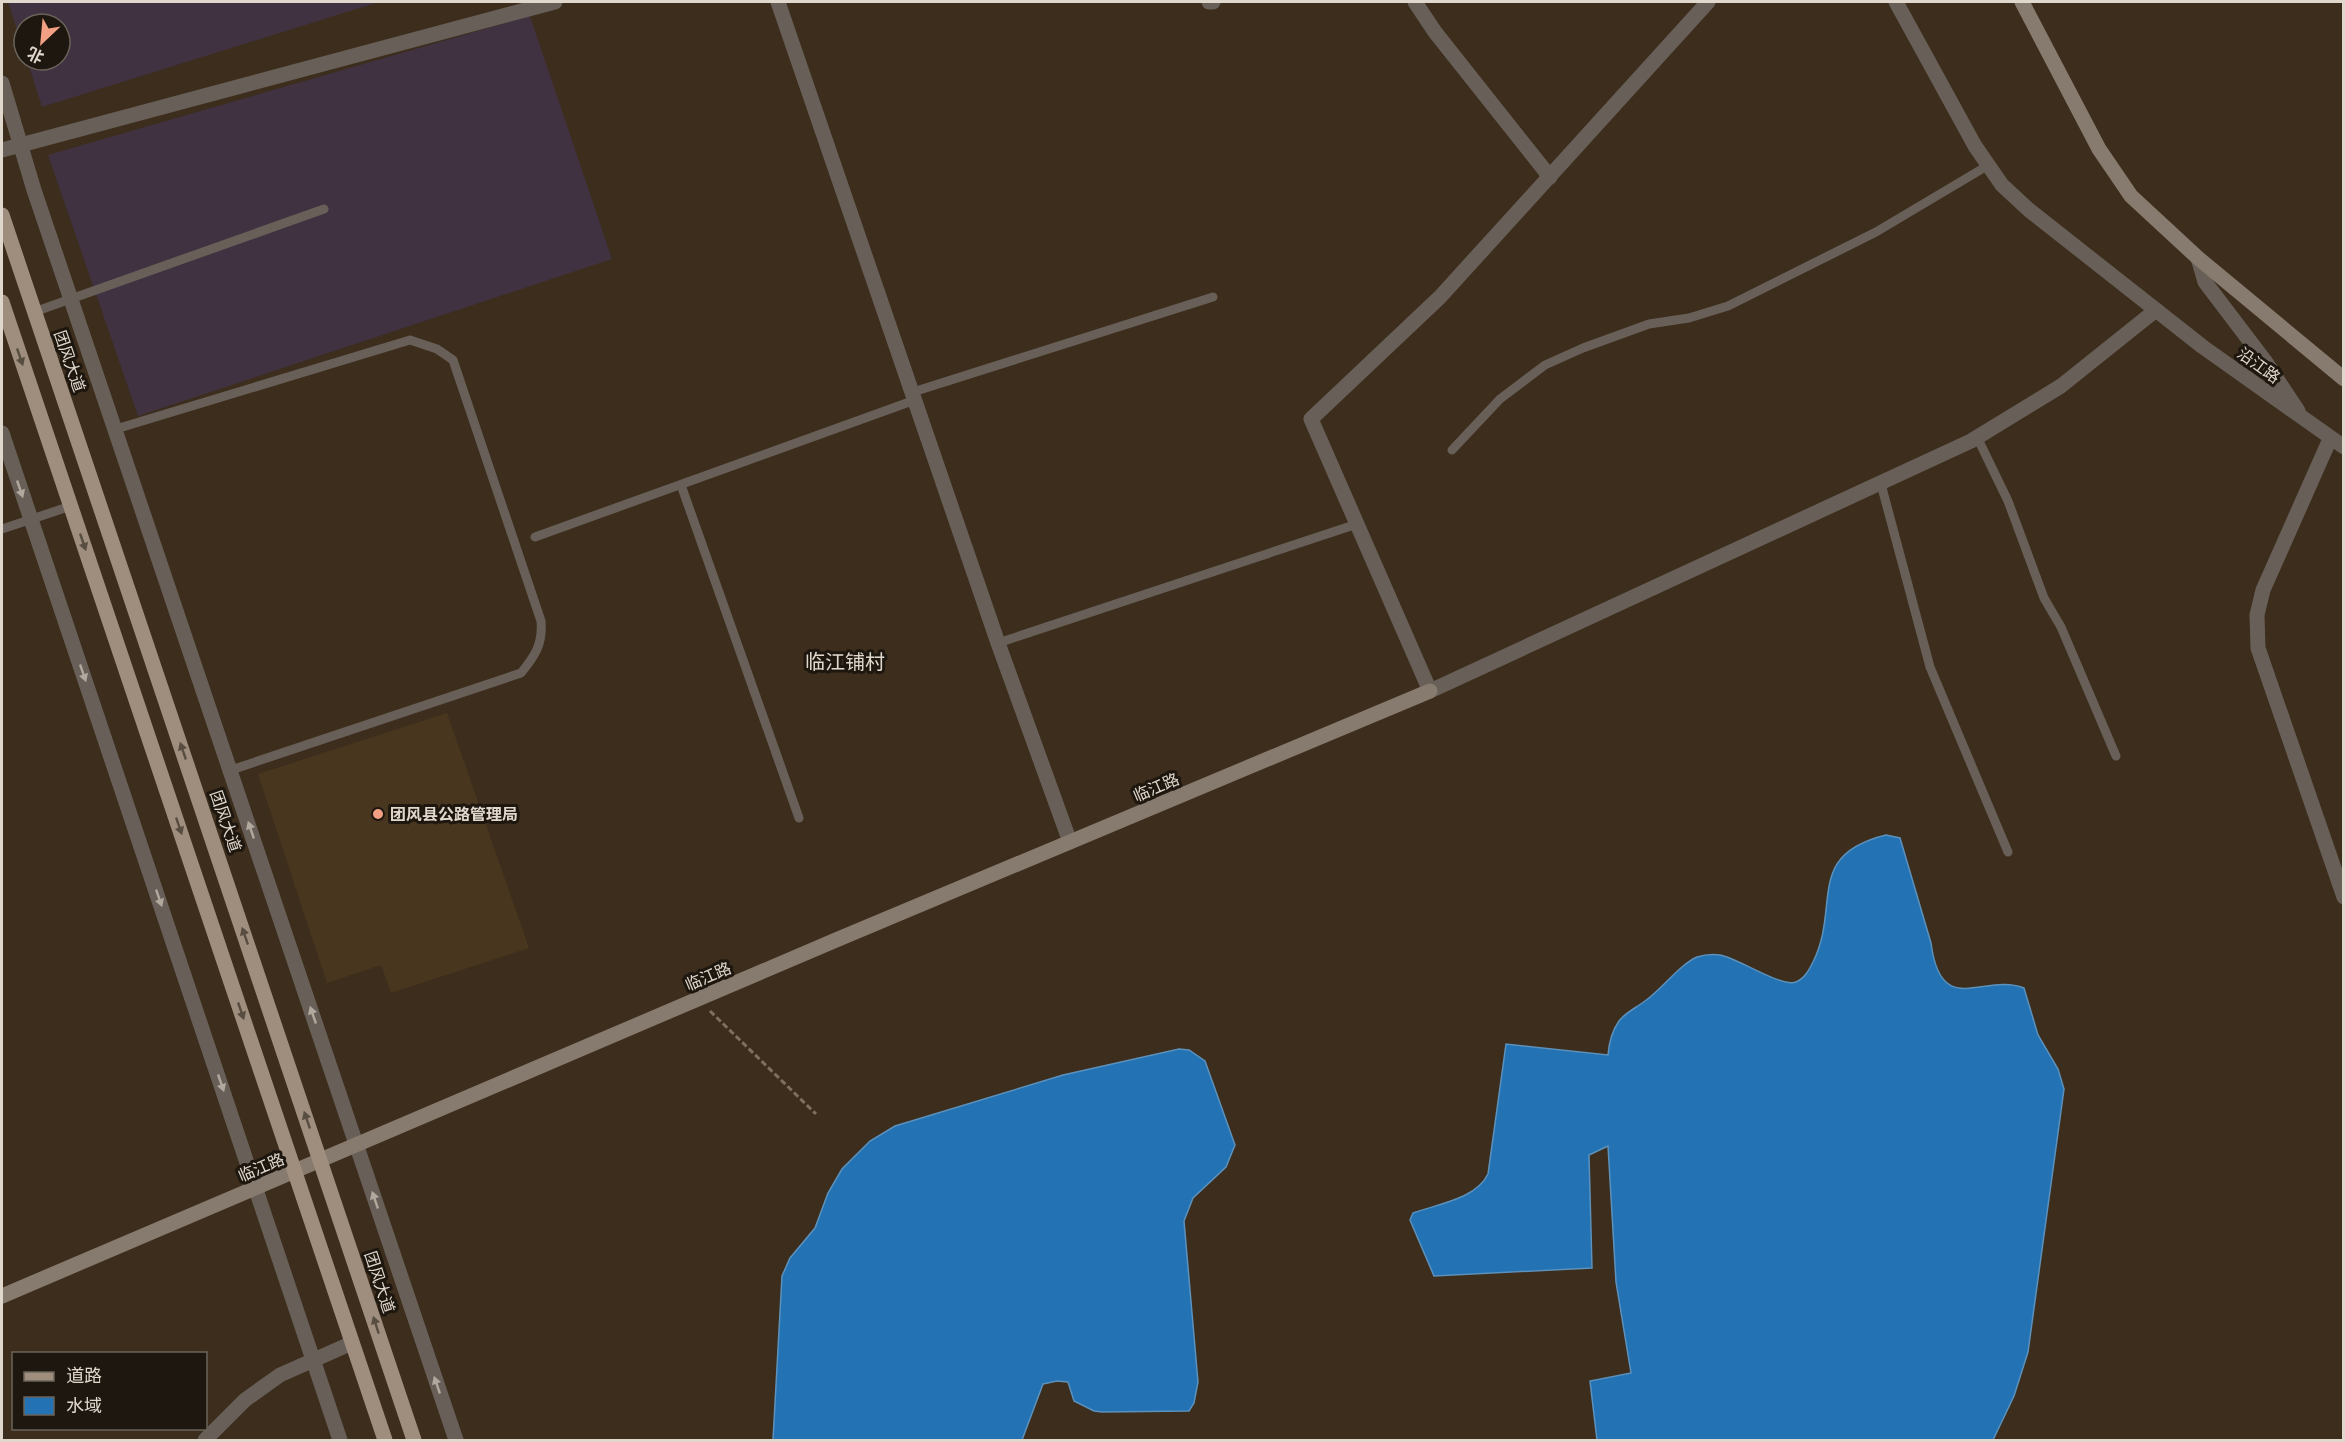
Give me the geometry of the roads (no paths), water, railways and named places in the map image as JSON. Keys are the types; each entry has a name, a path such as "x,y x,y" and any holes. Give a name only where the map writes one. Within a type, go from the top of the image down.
{"main road":[{"name":"团风大道","path":"2,214 414,1440"},
{"path":"2,302 385,1440"}],"street":[{"path":"2,150 555,2"},
{"path":"778,2 998,643 1070,842"},
{"path":"1415,2 1435,33 1550,177"},
{"path":"1708,2 1440,297 1311,419 1430,691 1881,484 1977,437 2061,386 2156,310"},
{"name":"沿江路","path":"1896,2 1987,166 2029,210 2156,310 2337,443"},
{"path":"2022,2 2114,174 2131,196 2198,258 2343,379"},
{"path":"2,83 72,299 456,1440"},
{"path":"2198,258 2205,282 2265,361 2305,421"},
{"path":"2,433 340,1440"},
{"path":"2337,443 2263,590 2256,631 2258,648 2343,897"},
{"name":"临江路","path":"2,1296 1430,691"},
{"path":"205,1440 256,1391 280,1375 352,1343"}],"lane":[{"path":"1452,450 1500,399 1545,365 1583,348 1649,324 1689,318 1728,306 1876,232 1987,166"},
{"path":"34,312 324,209"},
{"path":"535,537 681,485 914,396 1213,297"},
{"path":"116,429 411,340 437,349 453,360 541,621 543,637 533,659 521,673 231,770"},
{"path":"1977,437 2008,501 2044,597 2061,627 2116,756"},
{"path":"1881,484 1930,667 2008,852"},
{"path":"681,485 799,818"},
{"path":"2,529 71,506"},
{"path":"998,643 1357,524"}],"water":[{"path":"1886,835 1900,838 1936,966 1944,980 1954,987 2009,985 2024,988 2038,1035 2058,1069 2064,1089 2028,1352 2014,1396 1993,1440 1597,1440 1590,1381 1631,1373 1616,1282 1608,1146 1589,1155 1592,1268 1434,1276 1410,1220 1413,1213 1466,1195 1475,1189 1488,1174 1506,1044 1608,1055 1613,1033 1622,1018 1697,957 1720,955 1728,957 1781,981 1796,982 1810,968 1821,941 1829,885 1834,869 1844,855 1860,844"},
{"path":"1179,1049 1189,1050 1205,1061 1235,1145 1226,1167 1193,1198 1184,1221 1198,1382 1194,1403 1189,1411 1094,1411 1074,1401 1068,1382 1057,1381 1043,1384 1022,1440 773,1440 782,1276 790,1258 815,1228 828,1193 842,1169 870,1141 895,1126 1063,1075"}],"place":[{"name":"团风县公路管理局","path":"378,814"}],"district":[{"name":"临江铺村","path":"845,662"}]}
